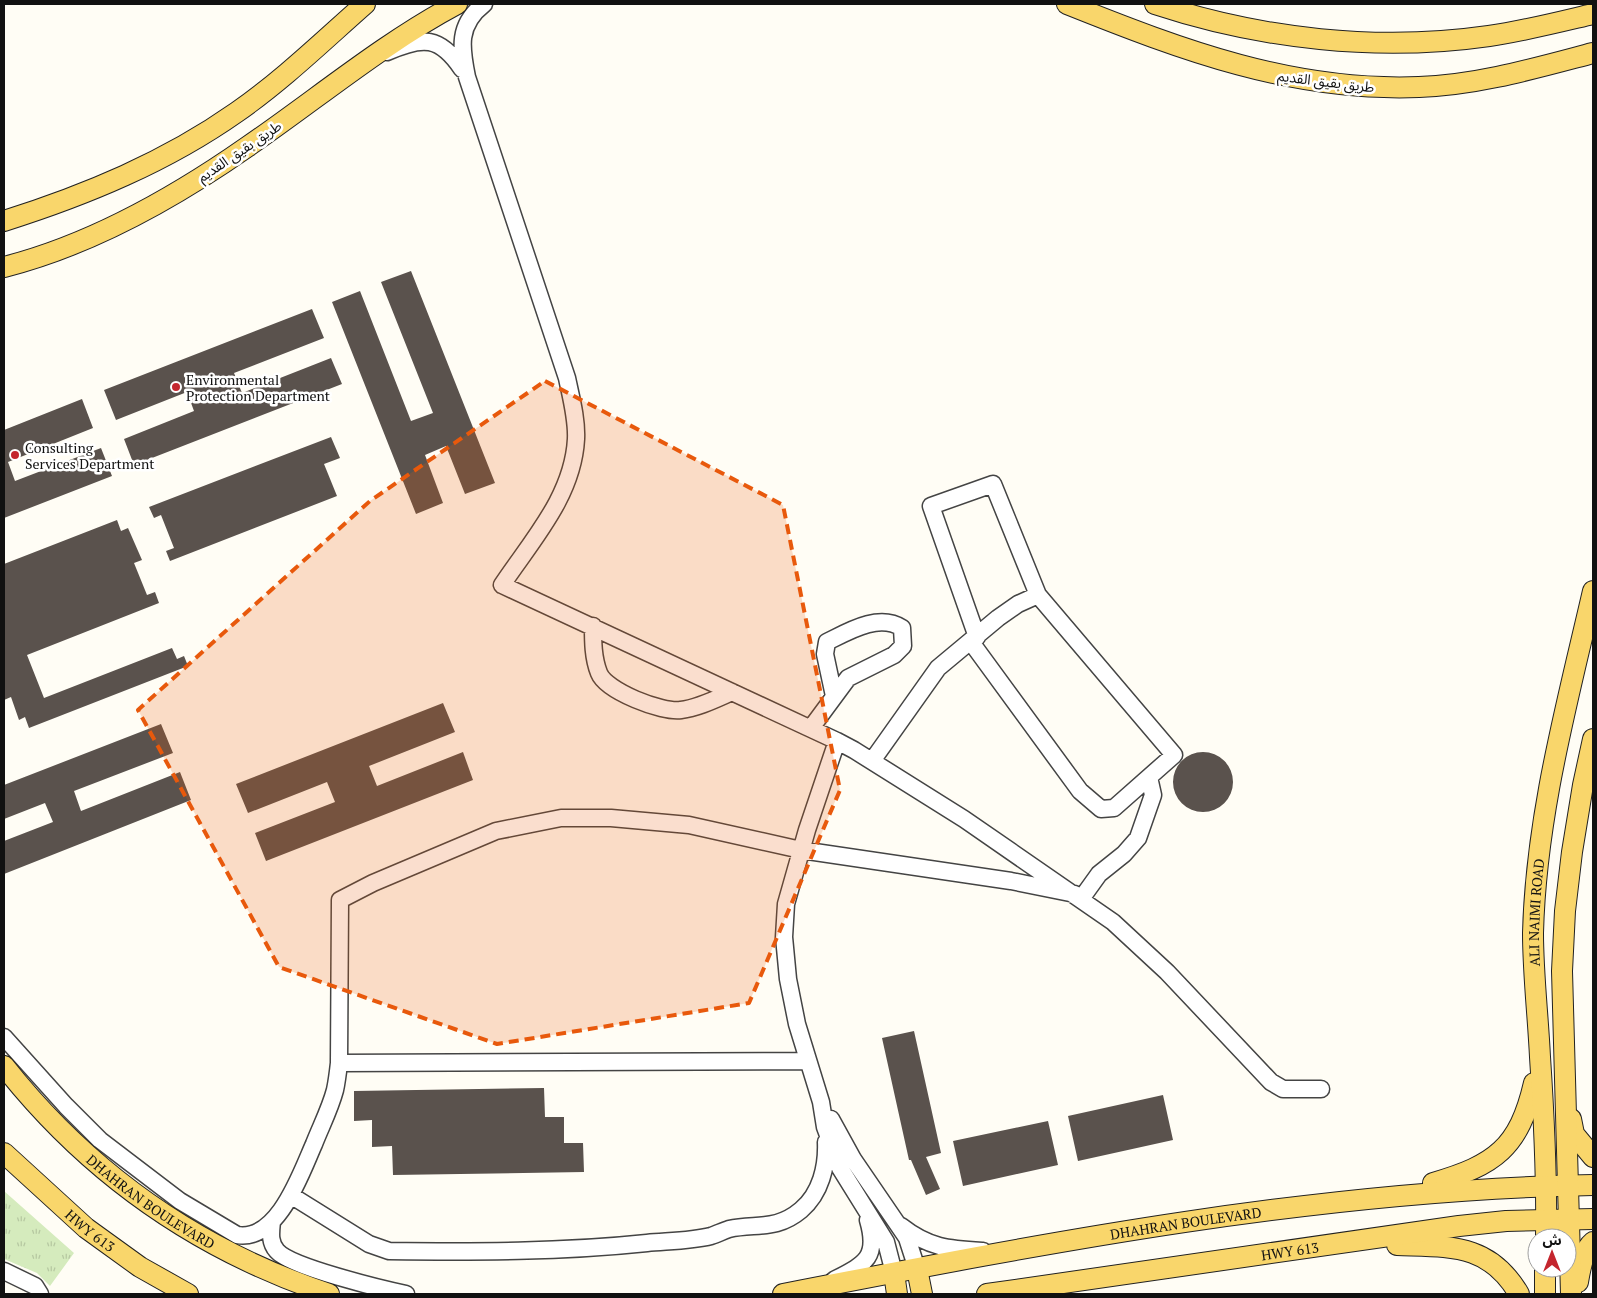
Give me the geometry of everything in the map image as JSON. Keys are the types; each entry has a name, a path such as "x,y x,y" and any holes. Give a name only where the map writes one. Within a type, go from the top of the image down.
{"main road":[{"path":"4,221 126,176 202,134 245,106 365,4"},
{"name":"طريق بقيق القديم","path":"4,267 98,232 187,186 248,147 340,79 423,22 457,4"},
{"name":"طريق بقيق القديم","path":"1067,4 1212,58 1260,72 1312,82 1370,87 1420,87 1471,82 1526,71 1593,53"},
{"path":"1155,4 1182,13 1306,38 1368,42 1488,36 1593,14"},
{"name":"ALI NAIMI ROAD","path":"1546,1228 1540,1057 1534,973 1536,882 1543,822 1556,752 1593,591"},
{"name":"ALI NAIMI ROAD","path":"1571,1294 1571,1220 1565,1096 1562,970 1565,911 1583,785 1593,739"},
{"path":"1392,1195 1460,1175 1494,1158 1508,1144 1520,1127 1529,1107 1540,1057"},
{"name":"DHAHRAN BOULEVARD","path":"4,1066 28,1097 91,1159 181,1227 234,1257 284,1279 330,1294"},
{"path":"1565,1096 1574,1134 1593,1158"},
{"name":"HWY 613","path":"4,1153 86,1228 140,1267 188,1294"},
{"name":"DHAHRAN BOULEVARD","path":"783,1294 1206,1218 1392,1195 1593,1185"},
{"name":"HWY 613","path":"1549,1228 1571,1220 1593,1219"},
{"name":"HWY 613","path":"994,1294 1459,1226 1527,1228"},
{"path":"1576,1294 1580,1270 1593,1242"},
{"path":"1350,1243 1466,1248 1485,1257 1500,1268 1520,1294"},
{"path":"917,1269 922,1294"},
{"path":"894,1273 897,1294"},
{"path":"1545,1278 1545,1294"}],"street":[{"path":"484,4 469,20 463,34 461,48 467,77 567,378 573,405 576,438 572,467 562,495 543,527 502,585 811,728 872,761 964,819 1078,896 1112,922 1167,972 1271,1082 1283,1089 1321,1089"},
{"path":"340,79 389,51 428,42 440,44 450,52 467,77"},
{"path":"993,484 1038,595 1174,755 1114,808 1101,809 1080,791 974,640 931,506 993,484"},
{"path":"872,761 938,668 974,640 998,618 1018,604 1038,595"},
{"path":"811,728 848,678 894,655 903,646 902,628 893,622 880,622 853,629 827,642 825,654 834,696"},
{"path":"593,626 594,653 599,674 618,691 662,710 680,710 732,692"},
{"path":"292,1196 369,1244 389,1251 538,1250 624,1246 711,1236 730,1229 767,1227 801,1210 820,1183 827,1160 821,1102 808,1060 788,979 784,937 786,904 800,850 837,741"},
{"path":"1078,896 1099,874 1124,854 1138,838 1153,795 1149,777"},
{"path":"4,1037 66,1106 100,1140 180,1201 237,1235 252,1235 272,1221 292,1196 336,1089 339,1063 340,900 373,883 496,831 562,818 611,818 689,825 800,850 1011,881 1078,896"},
{"path":"339,1063 808,1060"},
{"path":"821,1102 852,1159 907,1238 917,1269"},
{"path":"825,1127 840,1168 886,1242 894,1273"},
{"path":"4,1164 46,1193"},
{"path":"822,1286 862,1266 869,1258 871,1251 871,1229 859,1197"},
{"path":"272,1221 272,1242 284,1257 376,1288 406,1294"},
{"path":"896,1222 930,1244 945,1248 1003,1253"},
{"path":"4,1271 35,1286 40,1294"}],"highlighted area":[{"path":"545,381 783,505 840,790 749,1003 497,1044 279,967 138,710 370,501"}],"green space":[{"path":"4,1191 74,1253 50,1286 37,1273 4,1259"}],"building":[{"path":"411,271 495,483 465,494 446,446 425,455 443,503 416,514 332,302 360,291 411,421 433,413 381,282"},
{"name":"Environmental Protection Department","path":"312,309 324,338 234,373 242,393 331,358 342,384 134,465 124,439 194,411 187,392 116,420 104,390"},
{"name":"Consulting Services Department","path":"82,399 93,428 8,462 15,481 101,448 112,476 4,518 4,430"},
{"path":"331,437 340,458 324,464 337,496 170,561 166,551 174,548 161,515 154,518 149,507"},
{"path":"117,520 121,531 128,528 142,560 134,563 147,595 155,592 159,603 27,655 44,698 172,648 177,659 184,656 188,666 29,728 25,717 19,720 11,697 4,700 4,564"},
{"path":"443,703 455,732 369,766 377,786 463,752 473,780 266,861 255,833 335,802 327,782 248,813 236,784"},
{"path":"161,724 173,753 74,791 81,811 180,772 191,800 4,874 4,841 53,822 45,803 4,819 4,785"},
{"path":"1203,752 1220,757 1228,765 1233,782 1228,799 1220,807 1203,812 1186,807 1178,799 1173,782 1178,765 1186,757"},
{"path":"914,1031 941,1153 926,1157 940,1189 926,1195 911,1160 909,1160 882,1038"},
{"path":"544,1088 545,1117 564,1117 564,1143 583,1143 584,1172 393,1175 392,1146 372,1147 372,1120 354,1121 354,1091"},
{"path":"1163,1095 1173,1140 1078,1161 1068,1116"},
{"path":"1048,1121 1058,1165 963,1186 953,1141"}],"place":[{"name":"Environmental Protection Department","path":"176,387"},
{"name":"Consulting Services Department","path":"15,455"}]}
